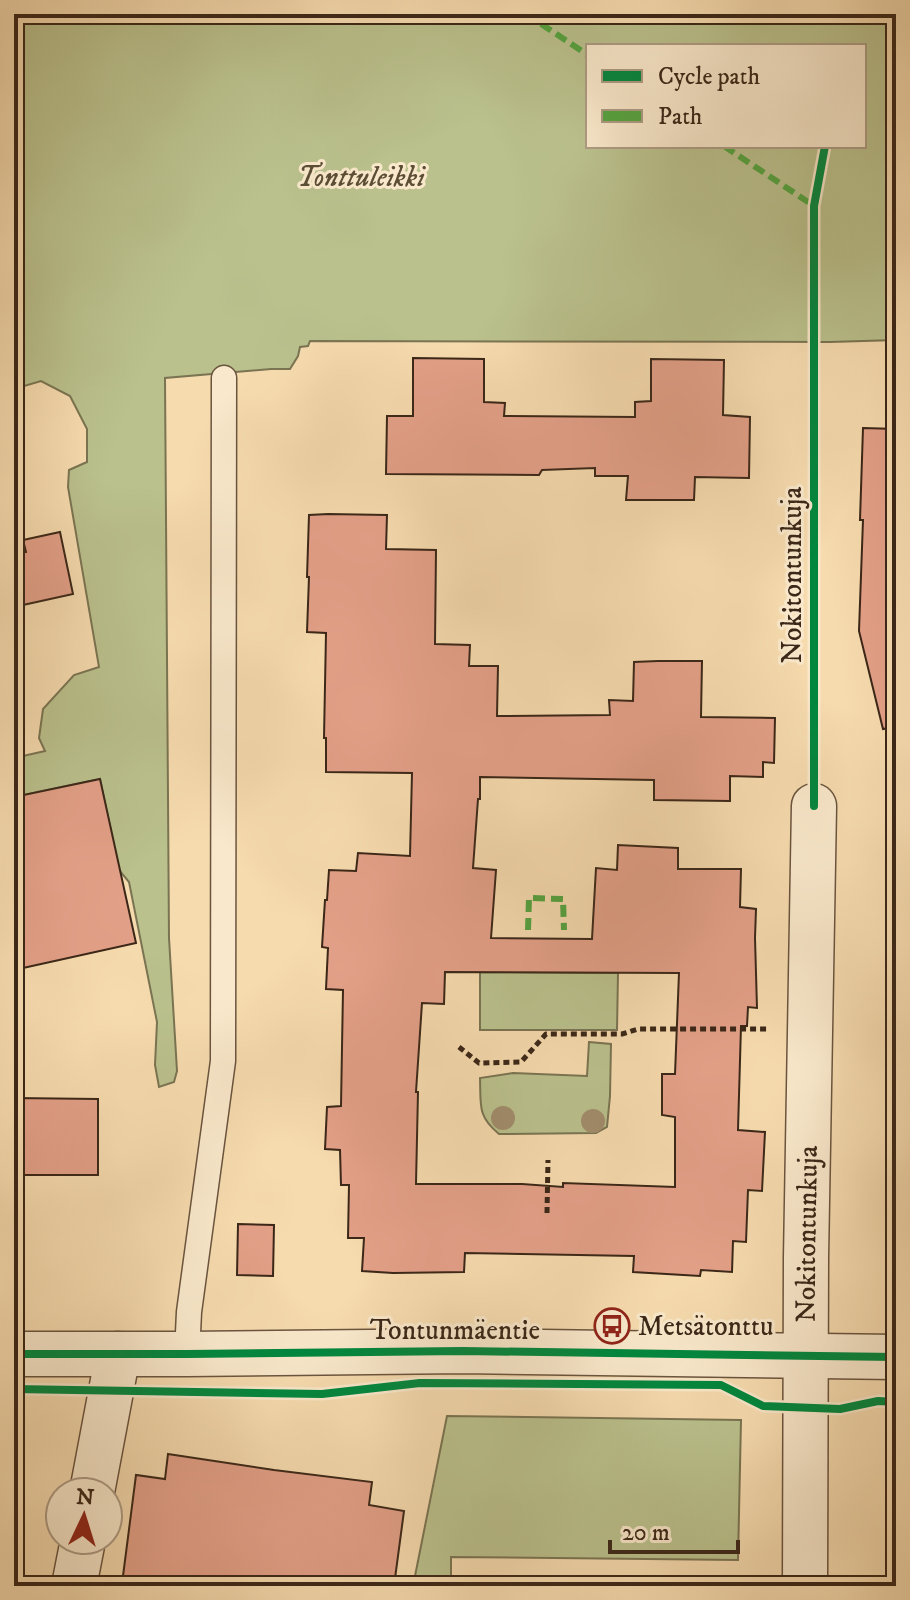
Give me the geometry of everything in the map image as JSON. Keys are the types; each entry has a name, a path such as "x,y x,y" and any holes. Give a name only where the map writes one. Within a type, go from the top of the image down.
{"street":[{"name":"Nokitontunkuja","path":"805,1586 805,1356 814,806"},
{"name":"Tontunmäentie","path":"14,1354 463,1351 896,1357"},
{"path":"95,1476 118,1354"},
{"path":"74,1586 80,1556"}],"lane":[{"path":"187,1354 189,1312 223,1061 224,378"}],"path":[{"path":"459,1047 479,1063 521,1062 546,1034 622,1034 638,1029 810,1029"},
{"path":"547,1213 548,1160"}],"green space":[{"name":"Tonttuleikki","path":"14,14 896,14 896,340 310,341 308,346 300,347 290,369 165,378 169,938 177,1071 174,1082 159,1087 155,1065 157,1022 129,882 119,870 100,779 14,797 14,758 45,751 39,738 43,709 74,675 99,667 68,487 69,470 87,462 87,429 70,396 41,381 14,389"},
{"path":"480,972 618,973 617,1030 480,1030"},
{"path":"589,1042 611,1044 607,1127 596,1133 499,1134 492,1128 482,1109 480,1078 513,1073 587,1076"},
{"path":"447,1416 741,1420 738,1560 451,1557 451,1586 413,1586"}],"building":[{"path":"413,358 484,359 484,402 505,403 504,416 635,417 635,402 651,401 651,359 724,360 723,415 750,417 749,478 695,477 694,500 626,500 628,476 595,476 595,468 542,470 539,475 386,474 387,416 413,416"},
{"path":"863,428 896,429 896,727 883,729 859,631"},
{"path":"309,515 387,515 386,549 436,550 435,644 470,645 469,666 498,666 497,716 610,715 609,700 633,701 634,662 702,661 701,717 775,718 774,763 763,762 763,777 730,776 730,801 654,800 654,780 480,777 478,799 473,868 496,870 491,938 592,939 596,868 617,870 618,845 678,848 678,869 741,869 740,907 756,909 757,1008 748,1007 747,1026 741,1026 738,1130 765,1132 762,1191 748,1190 746,1242 733,1241 732,1272 701,1270 700,1276 633,1272 634,1256 465,1253 464,1272 362,1271 364,1238 348,1238 349,1185 341,1185 340,1150 325,1149 327,1107 341,1106 343,990 326,989 328,948 322,947 325,900 329,870 356,871 358,853 410,856 412,773 326,772 326,633 307,632","holes":["445,972 679,973 675,1074 662,1074 662,1115 675,1117 675,1187 563,1183 563,1187 416,1184 416,1092 422,1003 444,1004"]},
{"path":"60,532 73,594 14,607 14,554 26,552 23,540"},
{"path":"100,779 136,943 14,970 14,797"},
{"path":"14,1098 98,1099 98,1175 14,1175"},
{"path":"238,1224 274,1225 273,1276 237,1275"},
{"path":"168,1454 372,1482 369,1505 404,1511 394,1586 198,1586 123,1576 136,1475 165,1479"}],"marked path":[{"path":"526,14 586,54"},
{"path":"727,148 814,206"},
{"path":"528,930 529,898 563,899 564,930"}],"cycle path":[{"path":"814,806 814,206 825,148"},
{"path":"14,1354 463,1351 896,1357"},
{"path":"14,1389 322,1394 420,1383 721,1385 763,1406 840,1409 878,1401 896,1402"}],"place":[{"name":"Metsätonttu","path":"612,1326"}]}
